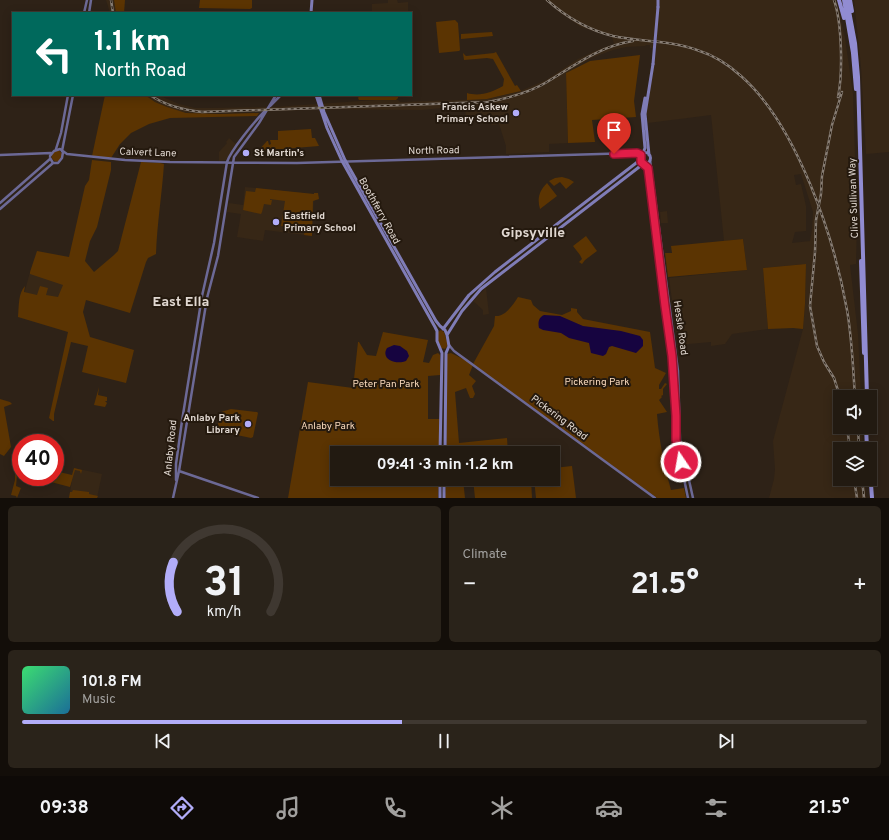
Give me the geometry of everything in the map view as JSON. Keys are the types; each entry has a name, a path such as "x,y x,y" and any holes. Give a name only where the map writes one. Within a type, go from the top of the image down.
{"highway":[{"path":"839,0 853,43"},
{"name":"Clive Sullivan Way","path":"844,0 853,43"},
{"name":"Clive Sullivan Way","path":"847,0 858,77 866,390"},
{"path":"850,0 853,43"},
{"path":"869,486 871,498"},
{"path":"871,486 871,498"}],"main road":[{"path":"311,12 312,0"},
{"path":"437,332 438,329 443,329 474,290 650,160 645,114 652,64 657,0"},
{"path":"447,336 450,328 476,294 526,251 640,160 645,148 642,114 652,64"},
{"name":"Boothferry Road","path":"316,96 327,128 343,160 418,295 437,332 437,341 441,349"},
{"name":"Boothferry Road","path":"319,96 343,160 436,321 443,329 447,336 449,345"},
{"path":"642,154 647,153 650,155"},
{"path":"640,160 644,164"},
{"path":"445,446 447,350 449,345"},
{"path":"440,446 441,349 447,350"},
{"path":"440,486 440,498"},
{"path":"444,486 444,498"}],"street":[{"path":"84,12 87,0"},
{"path":"89,12 91,0"},
{"path":"0,203 50,158 52,153 56,150 61,133 68,96"},
{"path":"62,158 73,96"},
{"name":"Anlaby Road","path":"176,485 207,298 218,256 232,162 234,156 254,131 275,96"},
{"name":"Anlaby Road","path":"269,106 280,96"},
{"name":"Anlaby Road","path":"176,485 176,466 182,421 202,296 212,252 227,162 231,154 266,111"},
{"path":"56,150 63,151"},
{"name":"Calvert Lane","path":"63,151 67,154 125,160 227,162"},
{"path":"46,153 53,163"},
{"path":"0,155 52,153"},
{"path":"0,208 53,163 58,163 67,154"},
{"name":"North Road","path":"227,162 297,163 343,160 642,154"},
{"name":"Hessle Road","path":"650,160 678,371 678,416 676,440 688,498"},
{"name":"Hessle Road","path":"644,164 648,168 651,189 672,356 680,440 693,498"},
{"name":"Pickering Road","path":"449,345 454,351 654,498"},
{"name":"Pickering Road","path":"447,350 454,351"},
{"path":"179,471 258,498"},
{"path":"173,498 176,485"}],"shaded area":[{"path":"106,0 114,0 116,12 110,12"},
{"path":"388,0 397,0 398,3 408,2 408,12 372,12 372,4 388,3"},
{"path":"545,0 836,0 845,38 853,94 857,222 856,264 850,265 858,334 861,390 833,390 833,434 862,434 863,442 833,442 833,486 865,486 866,498 769,498 775,469 773,441 803,329 806,264 763,268 768,329 732,334 725,344 711,346 711,342 678,345 669,278 747,270 743,239 724,241 711,115 648,123 648,117 646,114 656,48 650,48 650,45 646,45 613,50 591,58 566,73 568,143 549,144 549,152 506,154 506,146 499,124 493,125 483,121 466,121 465,106 421,110 331,109 197,114 177,111 155,102 146,96 160,96 179,104 195,108 274,107 375,100 398,100 400,102 487,99 518,92 546,80 578,59 614,44 612,37 581,27","holes":["801,174 813,212 810,241 792,243 795,232 806,231 806,206 801,184 796,185 794,175"]},
{"path":"854,0 889,0 889,152 866,154 861,67"},
{"path":"229,138 237,145 226,160 219,161 219,152 227,143 226,142"},
{"name":"Eastfield Primary School","path":"245,187 314,194 312,236 265,230 263,241 237,237 241,214 227,212 229,203 243,205"},
{"path":"667,211 668,223 661,223 660,212"},
{"path":"30,272 68,282 63,306 24,294"},
{"path":"486,288 489,314 483,315 483,310 473,301"},
{"path":"544,315 560,316 583,326 621,331 640,336 643,340 643,346 636,353 612,346 609,347 606,354 603,356 591,353 589,343 569,338 561,333 539,328 539,321"},
{"path":"394,345 400,346 407,351 409,356 406,361 394,362 386,356 385,352 387,348"},
{"path":"74,468 102,474 97,498 69,498"}],"green space":[{"path":"114,0 125,0 124,12 116,12"},
{"path":"200,0 252,0 252,8 199,8"},
{"path":"455,20 458,23 460,50 439,53 436,22"},
{"path":"492,32 493,36 461,39 461,34"},
{"path":"496,52 515,86 517,85 521,91 487,99 467,100 467,93 481,94 490,92 503,86 504,79 493,59 487,58 464,60 463,53 466,56"},
{"path":"640,55 634,101 636,117 592,120 595,142 568,143 566,73 590,61"},
{"path":"105,96 146,96 155,102 186,113 259,113 257,116 170,118 149,124 131,133 120,144 111,158 92,156"},
{"path":"359,96 398,96 396,100 359,100"},
{"path":"311,129 312,138 315,138 319,146 258,151 267,141 269,145 271,144 270,140 278,140 278,131"},
{"path":"57,150 61,152 63,156 61,160 57,162 53,160 51,156 53,152"},
{"path":"92,160 111,162 111,170 97,227 90,241 85,261 94,272 118,251 141,162 164,164 156,254 148,258 146,262 130,313 86,300 83,312 90,337 134,350 126,383 82,372 88,346 71,342 53,421 49,418 68,332 18,317 19,300 21,292 25,286 24,292 37,295 40,286 48,288 46,295 58,297 63,285 30,274 30,272 37,251 69,257 85,186 89,180"},
{"path":"562,177 574,182 566,189 560,182 554,186 549,181 555,178"},
{"path":"547,183 557,196 540,209 539,195"},
{"path":"256,188 314,194 318,193 319,199 313,201 312,236 304,235 305,230 303,228 281,226 285,201 270,199 272,200 271,205 264,204 261,214 243,210 246,191 255,192"},
{"path":"586,236 597,251 582,264 579,262 582,259 580,255 573,246"},
{"path":"743,239 747,270 668,277 665,253 672,253 671,246"},
{"path":"806,264 803,329 768,329 763,268"},
{"name":"Pickering Park","path":"518,297 531,300 533,305 540,311 562,315 571,311 571,308 577,309 577,312 583,319 650,332 655,368 666,373 659,385 659,389 661,389 665,383 667,384 663,389 662,397 659,400 667,412 657,414 664,462 671,490 684,488 686,498 657,498 473,365 469,375 476,381 472,386 475,394 473,398 470,398 466,388 455,392 459,443 507,438 508,446 446,446 447,354 451,353 473,364 494,326 495,316 502,315 511,307"},
{"path":"441,330 444,332 448,345 445,349 441,348 438,340 438,332"},
{"path":"383,332 428,340 423,362 429,363 433,355 438,353 440,355 440,375 428,376 428,419 440,419 439,446 330,446 330,486 439,486 438,498 288,498 308,382 353,388 358,342 367,355 376,356"},
{"path":"99,387 98,395 107,397 105,407 94,405"},
{"path":"0,399 12,404 4,407 11,447 4,456 0,454"},
{"path":"231,409 258,413 253,437 251,438 218,431 218,420 221,412"},
{"path":"572,466 576,498 536,498 535,486 560,486 560,467"},
{"path":"74,468 82,470 81,474 80,471 75,470 70,487 64,485 64,473 72,475"},
{"path":"13,486 21,488 17,498 16,496 11,495"},
{"path":"446,486 464,486 465,498 445,498"},
{"path":"474,486 531,486 532,498 475,498"},
{"path":"73,490 89,492 89,494 98,496 97,498 69,498 70,492"}],"railway":[{"path":"111,0 113,12"},
{"path":"547,0 562,12 595,30 624,38 676,44 709,54 726,64 741,76 761,97 779,123 796,152 823,217 833,250 847,310 855,390"},
{"path":"834,0 839,21 841,48 841,75 838,97"},
{"path":"152,96 175,107 202,112 488,102 526,92 547,82 588,57 610,47 633,41"},
{"path":"838,390 834,378 824,362 817,346 810,306 815,252 816,220 821,194 822,176 832,125 842,92"},
{"path":"848,434 849,442"},
{"path":"858,434 859,442"},
{"path":"855,486 857,498"},
{"path":"863,486 864,498"}],"place":[{"name":"Francis Askew Primary School","path":"516,113"},
{"name":"St Martin's","path":"246,153"},
{"name":"Eastfield Primary School","path":"276,222"},
{"name":"Anlaby Park Library","path":"248,424"}],"district":[{"name":"Gipsyville","path":"533,233"},
{"name":"East Ella","path":"181,302"}],"route":[{"path":"614,154 637,153 641,155 641,162 648,168 672,356 676,440 681,462"}],"park label":[{"name":"Peter Pan Park","path":"386,384"},
{"name":"Anlaby Park","path":"328,426"}]}
